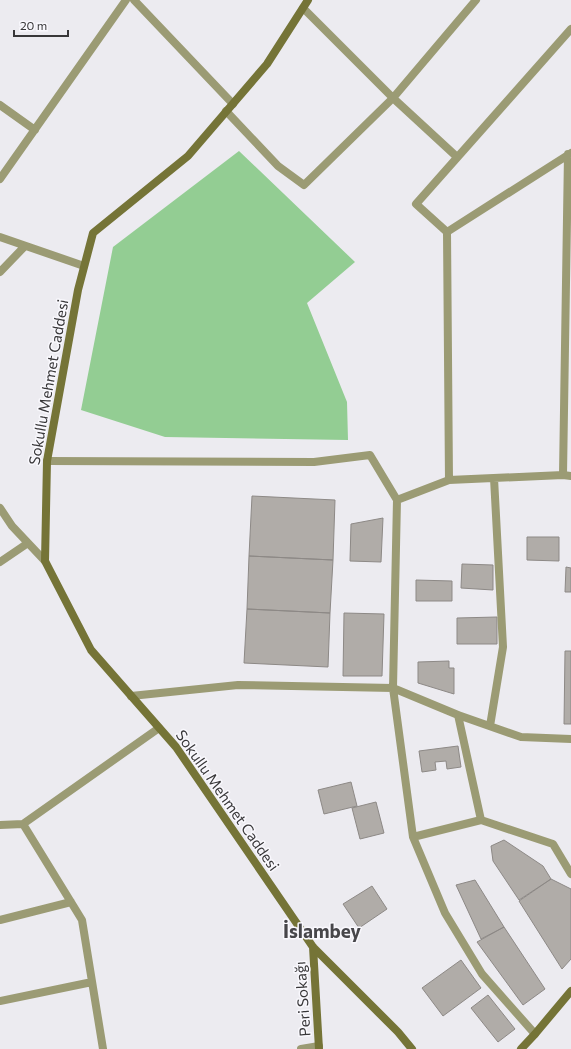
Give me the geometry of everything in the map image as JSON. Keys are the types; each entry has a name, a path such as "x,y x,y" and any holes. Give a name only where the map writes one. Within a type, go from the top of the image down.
{"street":[{"path":"0,179 126,0"},
{"path":"134,0 232,104"},
{"name":"Sokullu Mehmet Caddesi","path":"308,0 266,64 188,156 93,233 78,290 47,461 45,561 91,650 176,747 313,947 398,1032 412,1049"},
{"path":"226,112 278,166 304,185 394,98 476,0"},
{"path":"303,8 394,98 458,157"},
{"path":"449,480 447,232 416,204 571,29"},
{"path":"0,106 35,130"},
{"path":"447,232 569,154"},
{"path":"396,500 449,480 567,476 569,154"},
{"path":"0,237 84,266"},
{"path":"0,272 26,246"},
{"path":"47,461 314,462 370,455 396,500 393,688 413,837 445,913 482,974 535,1034"},
{"path":"490,726 502,647 494,478"},
{"path":"0,508 12,526 45,561"},
{"path":"0,562 28,543"},
{"path":"132,696 238,685 393,688 458,715 521,737 571,739"},
{"path":"458,715 481,820"},
{"path":"0,824 22,824 159,728"},
{"path":"413,837 481,820 553,844 571,874"},
{"path":"22,824 82,920 103,1049"},
{"path":"0,920 71,902"},
{"name":"Peri Sokağı","path":"313,947 319,1048"},
{"path":"0,1001 92,982"},
{"path":"522,1049 571,991"},
{"path":"301,1049 319,1048"}],"green space":[{"path":"239,151 355,262 307,303 347,402 348,440 165,437 81,410 113,247"}],"building":[{"path":"252,496 335,500 333,560 249,556"},
{"path":"383,518 381,562 350,561 351,524"},
{"path":"527,537 559,537 559,561 527,560"},
{"path":"249,556 333,560 330,613 247,609"},
{"path":"462,564 493,565 493,590 461,588"},
{"path":"566,567 571,568 571,592 565,592"},
{"path":"416,580 452,581 452,601 416,601"},
{"path":"247,609 330,613 328,667 244,663"},
{"path":"344,613 384,614 382,676 343,676"},
{"path":"497,617 497,644 457,644 457,618"},
{"path":"565,651 571,651 571,724 564,724"},
{"path":"449,661 449,668 454,668 454,694 418,683 418,662"},
{"path":"458,746 461,767 447,769 446,761 435,762 436,770 422,772 419,751"},
{"path":"351,782 357,806 324,814 318,790"},
{"path":"376,802 384,833 360,839 352,808"},
{"path":"504,840 543,866 551,879 519,900 493,861 491,846"},
{"path":"551,879 571,889 571,959 562,969 519,901"},
{"path":"475,880 504,927 481,939 456,885"},
{"path":"372,886 387,909 359,928 343,904"},
{"path":"504,927 545,989 523,1005 477,942"},
{"path":"461,960 481,988 443,1016 422,988"},
{"path":"488,995 515,1029 498,1042 471,1008"}],"district":[{"name":"İslambey","path":"322,930"}]}
